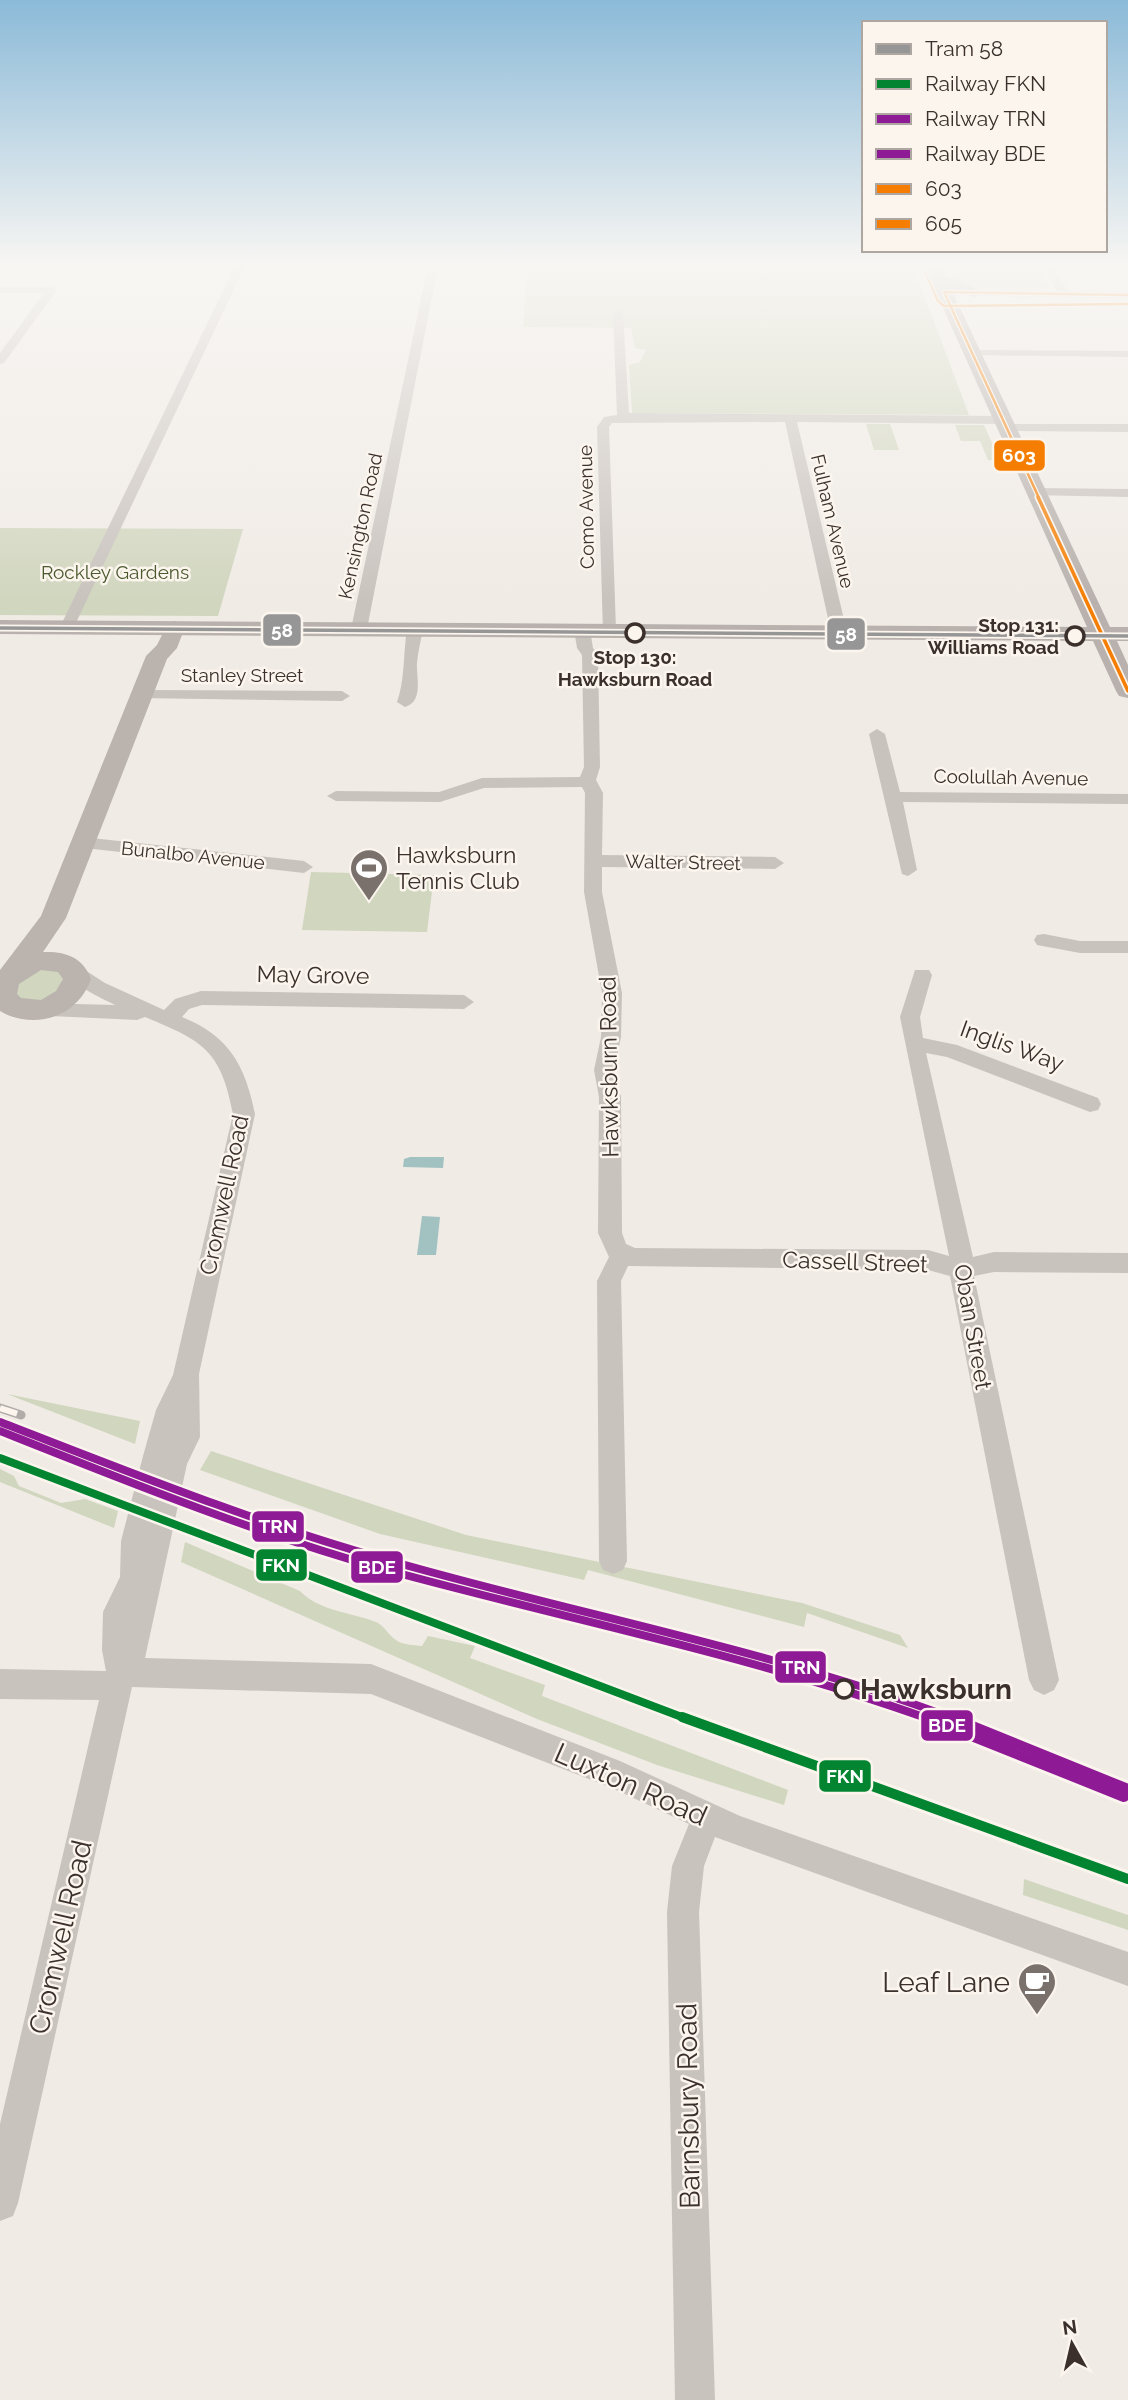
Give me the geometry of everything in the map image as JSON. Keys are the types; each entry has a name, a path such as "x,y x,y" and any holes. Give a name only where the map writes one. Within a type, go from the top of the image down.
{"main road":[{"path":"983,378 1128,691"},
{"path":"0,626 1128,634"}],"street":[{"path":"67,627 186,378"},
{"name":"Kensington Road","path":"359,629 410,378"},
{"path":"621,378 623,417 1128,428"},
{"name":"Como Avenue","path":"596,630 603,428 608,420 623,417"},
{"name":"Fulham Avenue","path":"790,419 839,632"},
{"path":"1035,492 1128,493"},
{"path":"33,1010 16,1008 6,1001 3,986 53,919 157,656 166,648 167,627"},
{"path":"405,702 412,683 409,665 415,629"},
{"name":"Hawksburn Road","path":"596,630 585,648 590,654 592,767 587,782 594,793 593,892 612,993 611,1037 604,1070 610,1097 610,1233 616,1250 622,1255"},
{"name":"Stanley Street","path":"142,695 342,696"},
{"path":"877,734 908,858 908,870"},
{"path":"336,796 440,797 482,783 587,782"},
{"name":"Coolullah Avenue","path":"893,797 1128,799"},
{"name":"Bunalbo Avenue","path":"82,843 304,867"},
{"name":"Walter Street","path":"592,861 775,863"},
{"name":"Cromwell Road","path":"53,919 58,944 73,969"},
{"path":"1044,940 1080,947 1128,947"},
{"name":"Cromwell Road","path":"0,2203 119,1679 134,1649 141,1581 165,1460 187,1437 186,1374 240,1134 243,1097 230,1061 202,1034 108,995 73,969 48,961 26,965 8,977"},
{"path":"0,1014 33,1010 59,1003 70,995 76,985 73,969"},
{"name":"Oban Street","path":"922,975 910,1017 914,1044 1044,1680"},
{"name":"May Grove","path":"163,1016 182,1004 201,998 464,1002"},
{"name":"Cromwell Road","path":"33,1010 163,1016"},
{"name":"Inglis Way","path":"914,1044 950,1050 1090,1104"},
{"path":"613,1561 610,1281 622,1255"},
{"name":"Cassell Street","path":"622,1255 633,1258 928,1260 961,1269 998,1262 1128,1263"},
{"name":"Luxton Road","path":"0,1684 119,1679 371,1679 620,1776 764,1841 1128,1969"},
{"name":"Barnsbury Road","path":"695,2400 683,1912 688,1866 707,1817"}],"green space":[{"path":"630,378 955,378 969,415 632,413"},
{"path":"866,424 890,424 899,450 874,450"},
{"path":"955,425 984,425 1000,461 988,460 980,441 961,441"},
{"name":"Rockley Gardens","path":"0,528 243,529 218,616 0,615"},
{"name":"Hawksburn Tennis Club","path":"311,872 434,875 427,932 302,930"},
{"path":"57,967 69,982 44,1003 17,1001 11,984 22,972"},
{"path":"7,1394 140,1421 135,1444"},
{"path":"211,1451 466,1535 802,1603 900,1635 908,1648 807,1613 804,1627 588,1570 584,1580 380,1534 200,1470"},
{"path":"0,1469 14,1476 19,1486 61,1503 85,1499 118,1511 114,1528 0,1482"},
{"path":"185,1542 300,1591 316,1603 376,1622 401,1643 422,1646 428,1636 475,1646 470,1658 545,1685 542,1696 788,1790 784,1805 657,1765 537,1719 181,1562"},
{"path":"1024,1879 1128,1915 1128,1930 1023,1895"}],"water":[{"path":"444,1157 443,1168 403,1167 404,1159"},
{"path":"422,1216 440,1217 436,1255 417,1255"}],"railway":[{"path":"0,1408 21,1415"}],"tram line":[{"name":"58","path":"0,628 1128,636"}],"rail line":[{"name":"TRN","path":"0,1422 190,1495 333,1544 474,1584 706,1641 848,1682 989,1732 1128,1789"},
{"name":"BDE","path":"0,1431 189,1504 332,1554 750,1661 845,1690 1033,1758 1124,1797"},
{"name":"FKN","path":"0,1458 690,1720 1128,1879"}],"transit line":[{"name":"603","path":"984,378 1128,691"}],"place":[{"name":"Stop 130: Hawksburn Road","path":"635,633"},
{"name":"Stop 131: Williams Road","path":"1075,636"},
{"name":"Hawksburn Tennis Club","path":"369,902"},
{"name":"Hawksburn","path":"844,1689"},
{"name":"Leaf Lane","path":"1037,2016"}]}
